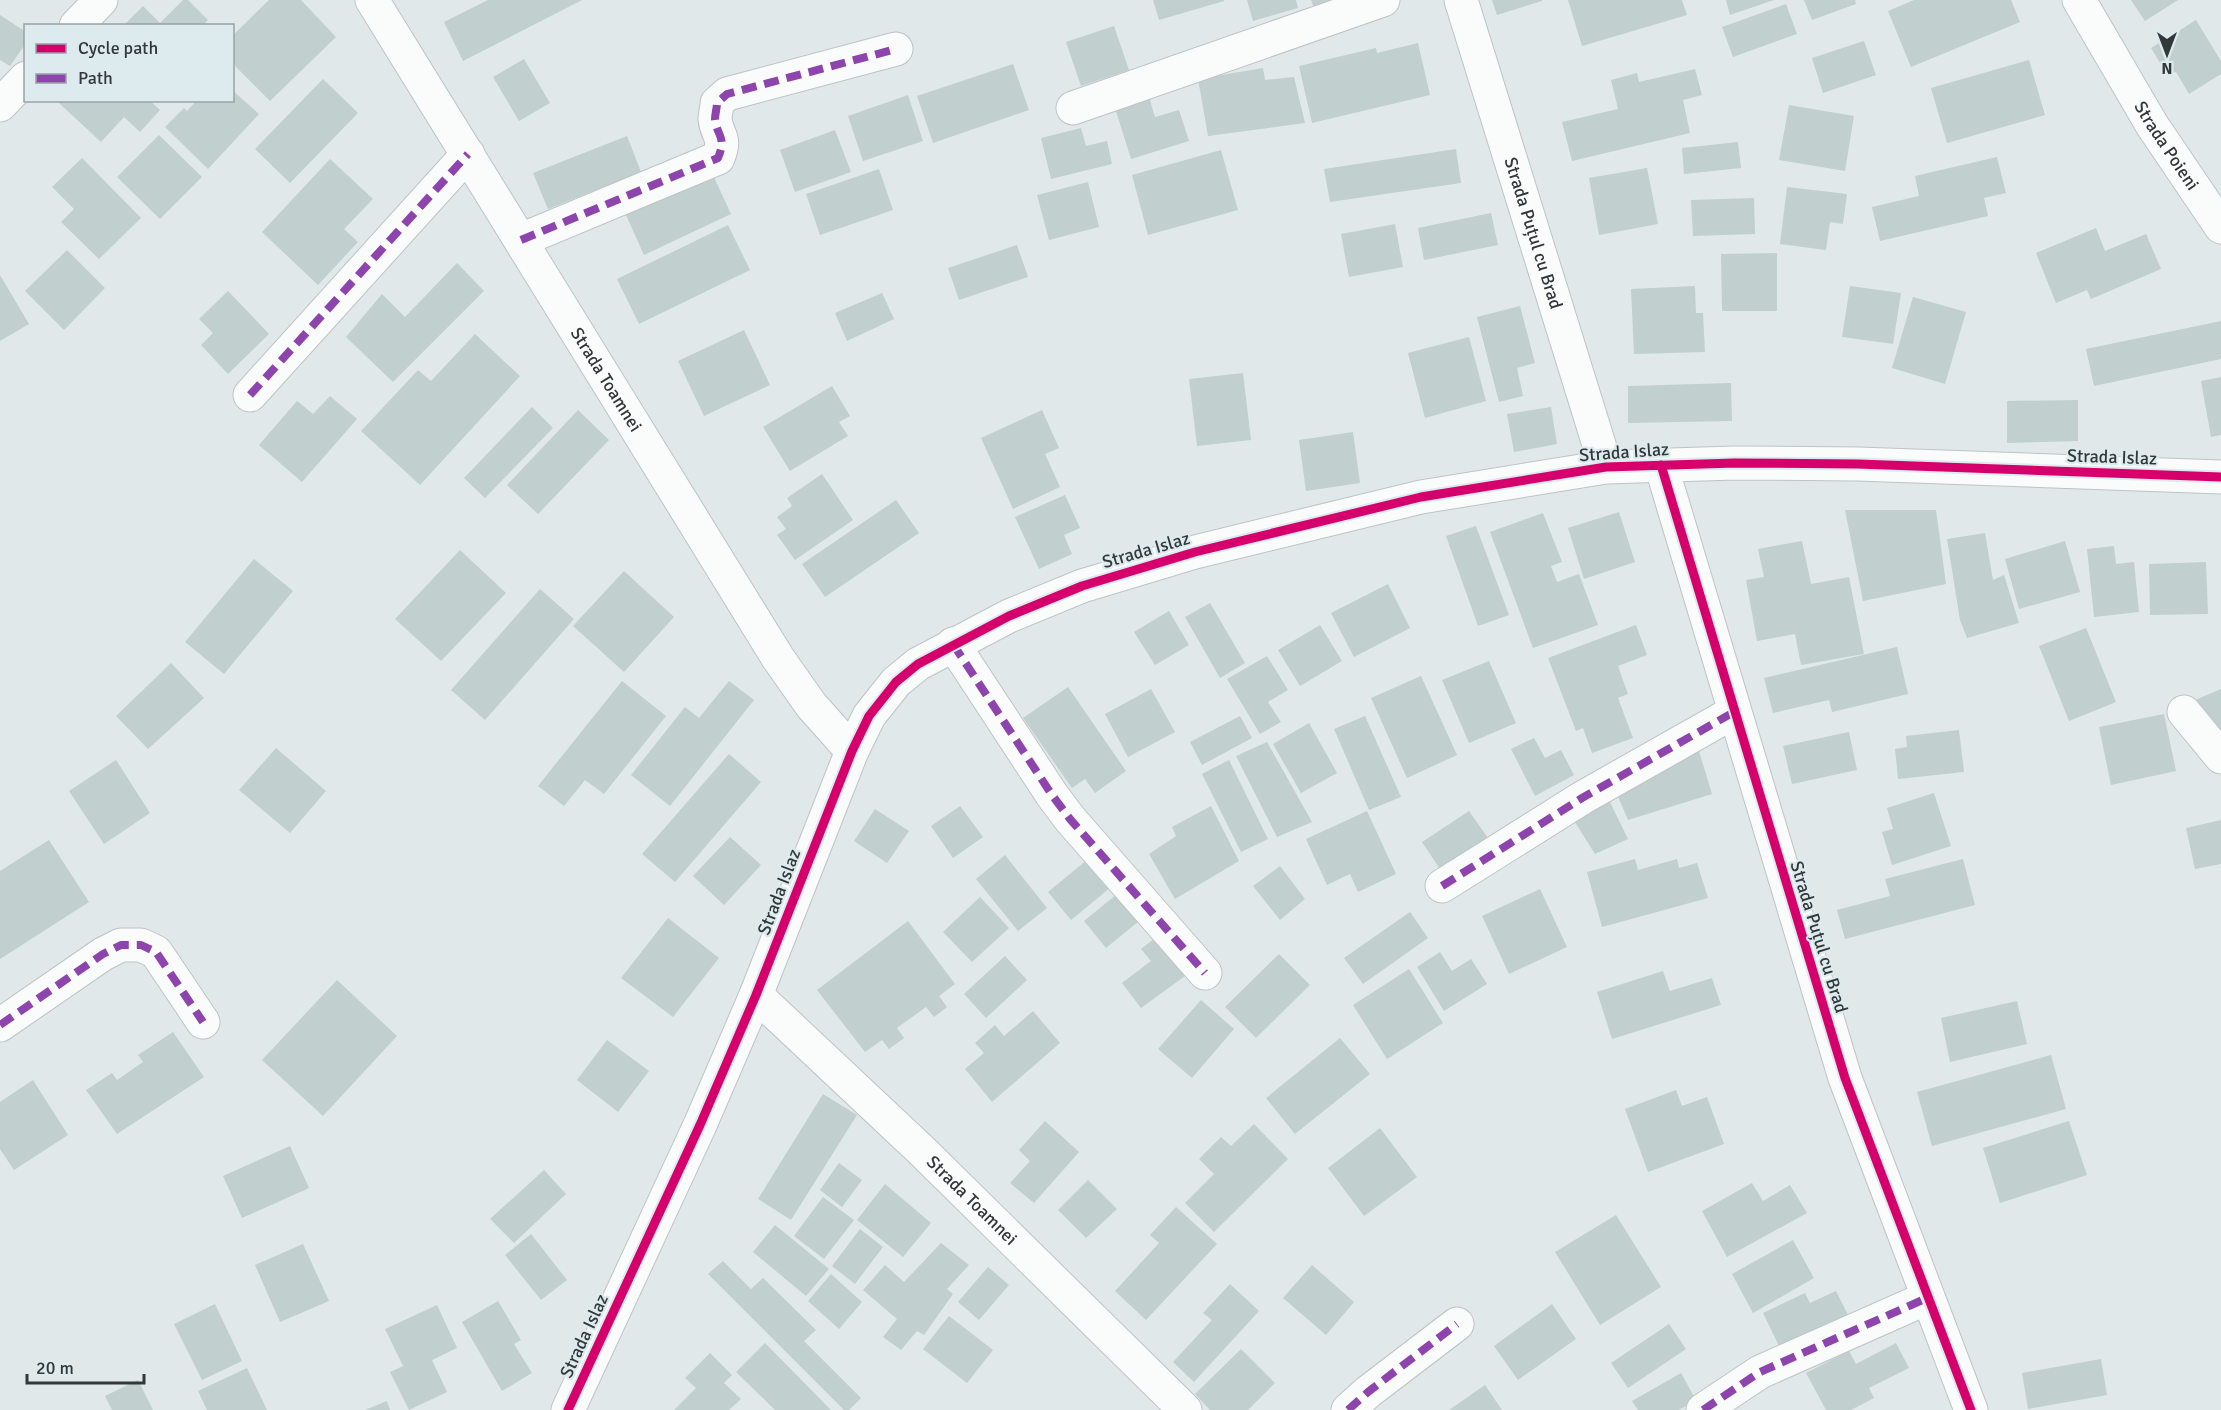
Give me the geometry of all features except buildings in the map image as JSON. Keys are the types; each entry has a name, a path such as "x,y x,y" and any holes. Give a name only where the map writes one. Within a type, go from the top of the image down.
{"street":[{"path":"78,24 101,0"},
{"name":"Strada Toamnei","path":"372,0 778,658 812,705 852,751"},
{"path":"1073,108 1383,0"},
{"name":"Strada Puțul cu Brad","path":"1461,0 1606,467"},
{"name":"Strada Poieni","path":"2079,0 2152,125 2221,227"},
{"path":"521,240 717,158 722,147 722,136 715,119 717,103 727,94 896,49"},
{"path":"250,395 468,154"},
{"name":"Strada Islaz","path":"568,1410 700,1125 756,995 852,751 869,716 896,682 918,664 953,644 1010,616 1082,586 1196,552 1421,497 1606,467 1858,464 2221,477"},
{"name":"Strada Puțul cu Brad","path":"1661,465 1845,1078 1971,1410"},
{"path":"953,644 1052,795 1205,973"},
{"path":"1443,886 1582,798 1734,712"},
{"path":"2184,712 2221,757"},
{"path":"0,1025 103,954 121,945 141,945 156,952 203,1022"},
{"name":"Strada Toamnei","path":"756,995 921,1150 1185,1410"},
{"path":"1703,1410 1760,1372 1927,1298"},
{"path":"1348,1410 1457,1324"}],"marked path":[{"path":"521,240 718,158 722,141 715,119 717,103 727,94 896,49"},
{"path":"250,395 468,154"},
{"path":"953,644 1070,819 1205,973"},
{"path":"1442,886 1582,798 1734,712"},
{"path":"0,1025 103,954 121,945 141,945 156,952 203,1022"},
{"path":"1703,1410 1760,1372 1927,1298"},
{"path":"1348,1410 1457,1324"}],"cycle path":[{"path":"568,1410 700,1125 756,995 852,751 869,716 896,682 918,664 1009,616 1082,586 1195,552 1421,497 1606,467 1735,463 1858,464 2221,477"},
{"path":"1661,465 1845,1078 1971,1410"}]}
